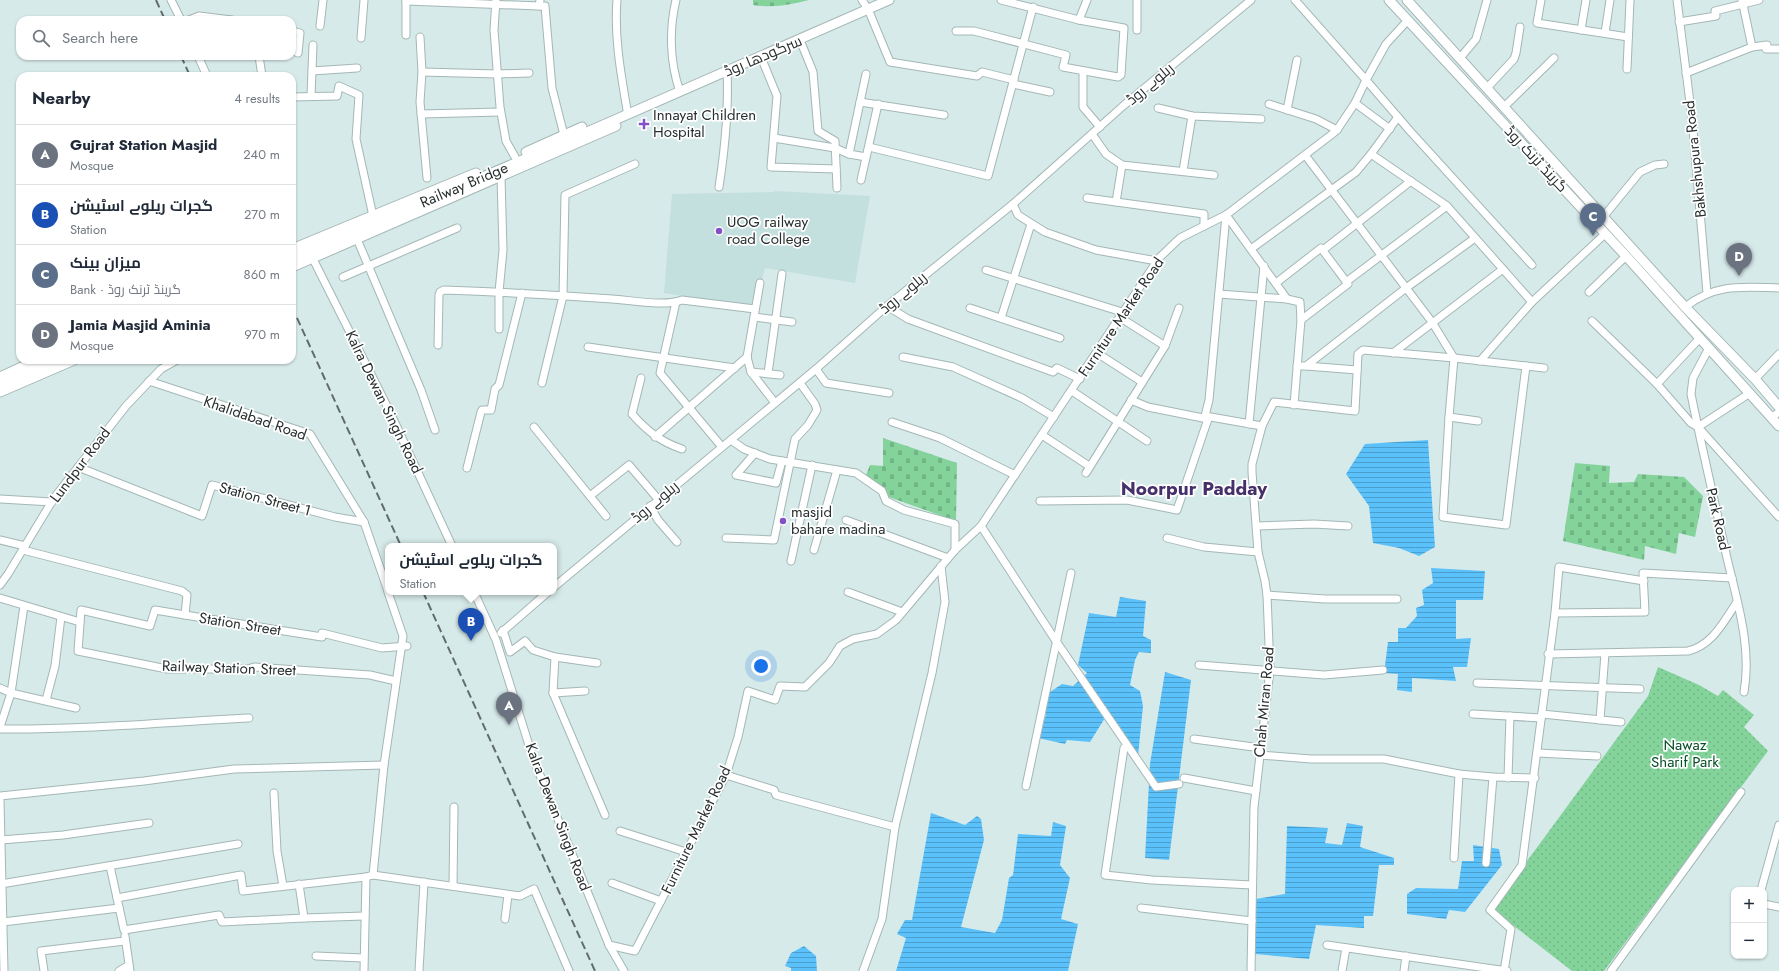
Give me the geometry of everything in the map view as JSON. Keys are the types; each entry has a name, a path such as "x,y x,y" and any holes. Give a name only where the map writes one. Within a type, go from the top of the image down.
{"main road":[{"name":"سرگودھا روڈ","path":"632,110 680,92 889,0"},
{"name":"گرینڈ ٹرنک روڈ","path":"1389,0 1626,256 1699,339 1709,348 1779,426"},
{"name":"گرینڈ ٹرنک روڈ","path":"1407,0 1685,307 1755,379 1779,407"},
{"path":"296,246 515,157 564,135 632,110"},
{"path":"296,265 620,124 630,118 632,110"},
{"name":"Railway Bridge","path":"296,256 632,110"},
{"path":"1539,162 1548,155"},
{"path":"0,376 28,364"},
{"path":"0,385 48,364"},
{"path":"0,392 65,364"}],"street":[{"path":"171,0 179,16"},
{"path":"320,26 323,0"},
{"path":"361,38 364,0"},
{"path":"617,0 616,16 621,74 632,110"},
{"path":"676,0 671,42 673,73 680,92"},
{"path":"862,0 868,9 890,62 977,76 982,72 1050,92"},
{"path":"956,31 974,31 1066,55 1062,66 1118,77 1121,75 1124,28 1079,20 1033,7 1000,0"},
{"path":"1079,20 1087,0"},
{"path":"1137,0 1137,30"},
{"name":"ریلوے روڈ","path":"557,584 658,499 800,383 886,306 1013,204 1100,127 1251,0"},
{"path":"1295,0 1398,117 1532,265"},
{"path":"1460,58 1476,39 1487,0"},
{"path":"1541,0 1537,23 1628,37"},
{"path":"1581,30 1586,0"},
{"path":"1605,34 1610,0"},
{"path":"1627,69 1630,0"},
{"name":"Bakhshupura Road","path":"1677,0 1692,118 1707,293"},
{"path":"1679,22 1716,16 1715,11 1742,2 1759,0"},
{"path":"406,35 406,1 540,3 545,6 552,88 564,135"},
{"path":"496,2 494,30 500,112 506,141 515,157"},
{"path":"1742,2 1752,48"},
{"path":"868,147 988,176 1033,7"},
{"name":"Furniture Market Road","path":"609,945 635,951 726,775 738,737 748,691 775,700 780,686 805,687 829,663 840,646 853,639 876,634 896,620 955,550 981,526 1157,261 1180,238 1226,215 1337,130 1355,103 1386,44 1408,20"},
{"path":"1487,88 1514,59 1520,27"},
{"path":"296,32 300,33 298,53 296,52"},
{"path":"420,37 422,72 420,102 427,178"},
{"path":"800,40 812,72 819,132 835,141 837,188"},
{"path":"311,96 313,45"},
{"path":"1686,73 1752,48 1767,45 1766,49 1779,49"},
{"path":"761,57 777,96 771,167 836,169"},
{"path":"1504,107 1554,58"},
{"path":"200,60 205,72"},
{"path":"260,60 261,72"},
{"path":"1287,110 1297,60"},
{"path":"312,71 357,68"},
{"path":"719,188 727,138 729,102 727,71"},
{"path":"1083,71 1083,107 1100,127"},
{"path":"422,72 497,74 529,73"},
{"path":"849,154 866,74"},
{"path":"296,97 337,96 339,86 359,95 356,139 373,216"},
{"path":"860,102 944,115"},
{"path":"1355,103 1390,129"},
{"path":"861,180 878,104"},
{"path":"1269,104 1316,119 1337,130"},
{"path":"1158,108 1192,116 1261,119"},
{"path":"421,114 500,112"},
{"path":"1183,171 1192,116"},
{"path":"1251,249 1356,172 1398,117"},
{"path":"1092,134 1106,154 1122,165 1214,175"},
{"path":"774,138 835,148 849,154 866,157"},
{"path":"1371,154 1447,206 1532,302"},
{"path":"1305,155 1432,322 1454,358 1443,517 1506,525 1526,366"},
{"path":"542,383 563,296 565,195 635,164"},
{"path":"1604,216 1640,172 1655,165 1664,164"},
{"path":"1116,202 1122,165"},
{"path":"499,329 499,292 503,250 501,177"},
{"path":"1276,283 1320,248 1322,250 1411,181"},
{"path":"1088,198 1204,214 1204,226"},
{"path":"1013,204 1018,215 1045,232 1096,250 1157,261"},
{"path":"1346,282 1447,206"},
{"path":"1226,215 1288,299"},
{"path":"1040,501 1127,500 1177,510 1207,418 1226,215"},
{"path":"1001,318 1031,224"},
{"path":"343,277 457,228"},
{"path":"1480,360 1532,302 1605,234"},
{"path":"1306,366 1406,288 1476,238"},
{"path":"357,239 421,390 435,430"},
{"path":"1301,320 1348,286 1322,250"},
{"path":"1589,292 1626,256"},
{"name":"Kalra Dewan Singh Road","path":"313,259 389,410 451,543"},
{"path":"1249,424 1264,266"},
{"path":"1393,353 1503,269"},
{"path":"986,270 1122,312 1124,320 1165,346"},
{"path":"768,373 782,274"},
{"path":"760,283 747,357 751,372 775,404"},
{"path":"1685,307 1699,296 1722,289 1779,288"},
{"path":"438,345 440,292 499,292 676,302 682,300 755,309"},
{"path":"467,468 481,412 482,410 491,410 495,388 499,385 522,293"},
{"path":"1219,294 1288,299 1300,302 1301,320 1294,405 1355,411 1359,351 1480,360 1544,368"},
{"path":"676,302 660,373 722,447"},
{"path":"886,306 908,318 934,328 1053,372 1057,368 1080,379"},
{"path":"970,308 1060,338"},
{"path":"1042,434 1087,469 1165,346 1179,308"},
{"path":"754,317 792,322"},
{"path":"1592,321 1657,384 1691,423 1698,427 1779,517"},
{"path":"1657,384 1699,339"},
{"path":"588,347 736,368"},
{"name":"Park Road","path":"1709,348 1693,378 1691,394 1737,602 1747,663 1744,692"},
{"path":"1097,353 1142,382"},
{"path":"1755,379 1779,354"},
{"path":"656,437 747,357"},
{"path":"903,357 954,367 1022,398 1054,417"},
{"name":"Lundpur Road","path":"0,585 3,576 24,548 52,502 78,467 126,406 161,369 170,364"},
{"path":"1297,366 1357,370"},
{"path":"816,369 826,383 890,393"},
{"path":"751,372 780,375"},
{"path":"641,378 632,414 656,437 665,443 682,449"},
{"name":"Khalidabad Road","path":"149,381 310,434 364,522 385,583"},
{"path":"726,538 774,540 792,462 795,439 808,425 817,410 815,404 800,383"},
{"path":"1072,391 1147,441"},
{"path":"1698,427 1750,393"},
{"path":"1131,400 1148,407 1262,426"},
{"name":"Chah Miran Road","path":"1251,971 1252,885 1256,792 1270,670 1266,580 1258,552 1252,464 1262,426 1274,402 1294,405"},
{"path":"1771,418 1779,412"},
{"path":"1449,417 1478,421"},
{"path":"892,422 940,438 1015,475"},
{"path":"534,426 606,516"},
{"path":"731,440 744,449 770,459 856,473 882,491 886,500 904,510 955,524 955,550"},
{"path":"755,453 736,475 776,483 782,461"},
{"path":"590,496 629,465 658,499"},
{"path":"791,562 812,465"},
{"name":"Station Street 1","path":"78,467 202,516 212,485 335,517 364,522"},
{"path":"814,550 837,470"},
{"path":"0,499 52,502"},
{"path":"650,506 658,520 677,542"},
{"path":"846,520 948,558"},
{"path":"1257,526 1314,524 1348,526"},
{"path":"981,526 1056,642 1156,786 1179,784"},
{"path":"1167,538 1204,547 1258,552"},
{"path":"0,540 24,548"},
{"name":"Station Street","path":"24,548 182,591 187,595 185,615 322,637 322,633 382,648 404,646"},
{"path":"863,971 882,919 895,827 932,672 943,615 945,602 941,566"},
{"path":"1327,945 1505,971 1511,929 1490,910 1522,866 1535,778 1548,654 1555,613 1559,567 1644,581"},
{"path":"1026,786 1071,573"},
{"path":"1555,613 1645,612 1643,573 1732,578"},
{"path":"848,592 902,612"},
{"path":"1267,594 1324,599 1397,599"},
{"name":"Khalidabad Road","path":"389,595 403,636 404,646"},
{"name":"Kalra Dewan Singh Road","path":"475,595 496,640 533,758 609,945 624,971"},
{"path":"496,640 503,630 544,595"},
{"path":"0,598 80,622 81,610 150,626 155,610 185,615"},
{"path":"1548,654 1688,651 1699,648 1712,637 1737,602"},
{"path":"24,606 11,693 0,728 48,729 106,727 248,718"},
{"path":"46,700 54,666 61,617"},
{"name":"Railway Station Street","path":"80,622 78,651 167,669 248,669 254,667 370,675 396,681"},
{"path":"503,630 510,652 525,641 533,650 555,657 597,664"},
{"path":"364,971 364,916 396,681 404,646"},
{"path":"1600,720 1605,653"},
{"path":"555,657 553,693 605,815"},
{"path":"1199,665 1324,675 1383,670"},
{"path":"1476,683 1640,689"},
{"path":"0,688 11,693 76,708"},
{"path":"553,693 585,691"},
{"path":"1473,714 1542,716 1621,722"},
{"path":"1508,778 1510,716"},
{"path":"1194,739 1261,752 1311,759 1384,759 1458,774 1493,778 1535,778"},
{"path":"1124,748 1105,875 1152,880 1252,885"},
{"path":"1538,753 1597,756"},
{"path":"0,796 144,782 234,769 384,765"},
{"path":"1454,858 1458,774"},
{"path":"726,775 774,790 776,795 895,827"},
{"path":"1184,778 1256,792"},
{"path":"1486,863 1493,778"},
{"path":"1611,971 1741,792"},
{"path":"274,793 277,851 283,886"},
{"path":"0,800 4,971"},
{"path":"453,886 454,807"},
{"path":"1,840 62,835 150,823"},
{"path":"1762,887 1779,825"},
{"path":"620,831 686,852"},
{"path":"1,884 238,844"},
{"path":"110,866 124,930 129,968 119,971"},
{"path":"117,898 241,876 243,891 369,876 424,882 520,896 534,888 569,971"},
{"path":"419,971 424,882"},
{"path":"299,884 304,918"},
{"path":"612,884 661,901"},
{"path":"505,919 508,895"},
{"path":"1767,905 1779,907"},
{"path":"3,922 119,908"},
{"path":"1141,908 1252,921"},
{"path":"124,930 220,915 222,922 364,916"},
{"path":"44,971 41,951 125,940"},
{"path":"1342,971 1346,948"},
{"path":"316,956 363,958"},
{"path":"1404,971 1406,956"}],"shaded area":[{"path":"775,191 870,196 855,283 765,268 754,307 664,293 672,194"}],"green space":[{"path":"753,0 809,0 788,5 767,6 753,5"},
{"path":"883,438 957,463 956,521 886,496 866,475 870,465 883,466"},
{"path":"1575,463 1610,466 1609,483 1634,482 1638,474 1684,477 1703,496 1695,537 1679,533 1676,554 1645,546 1644,560 1563,541"},
{"name":"Nawaz Sharif Park","path":"1658,667 1699,685 1718,696 1723,690 1754,715 1744,727 1768,751 1604,971 1572,971 1492,909 1648,696"}],"water":[{"path":"1428,440 1435,547 1419,556 1399,548 1373,543 1369,506 1346,474 1365,444"},
{"path":"1431,568 1485,571 1483,600 1456,600 1456,639 1471,638 1467,667 1453,667 1456,681 1412,678 1412,692 1397,690 1398,674 1384,673 1388,642 1398,642 1398,628 1406,628 1417,616 1416,608 1424,605 1422,590 1433,583"},
{"path":"1120,597 1146,601 1143,636 1151,640 1151,653 1139,652 1135,660 1130,685 1140,691 1143,706 1138,756 1108,713 1090,742 1067,740 1065,744 1038,738 1046,715 1045,707 1050,692 1062,684 1073,686 1087,673 1078,665 1089,613 1116,617"},
{"path":"1165,672 1191,680 1169,860 1145,858 1150,764"},
{"path":"931,813 965,825 977,816 981,819 984,840 961,927 995,933 1002,920 1009,878 1013,875 1018,834 1051,836 1053,822 1066,826 1060,865 1070,878 1061,919 1078,924 1068,971 896,971 906,938 897,934 905,920 912,920"},
{"path":"1347,823 1363,826 1360,847 1394,858 1394,865 1379,865 1373,916 1364,916 1364,928 1316,925 1309,959 1255,954 1256,899 1285,894 1287,826 1328,828 1325,843 1342,845"},
{"path":"1473,845 1499,849 1502,865 1465,912 1449,910 1446,919 1407,914 1407,894 1416,888 1458,889 1462,861 1474,861"},
{"path":"804,946 816,956 817,971 791,971 791,968 785,966 791,953"}],"railway":[{"path":"156,0 163,16"},
{"path":"183,60 188,72"},
{"path":"296,316 400,543"},
{"path":"424,595 595,971"}],"place":[{"name":"Innayat Children Hospital","path":"644,124"},
{"name":"UOG railway road College","path":"719,231"},
{"name":"میزان بینک","path":"1593,236"},
{"name":"Jamia Masjid Aminia","path":"1739,276"},
{"name":"masjid bahare madina","path":"783,521"},
{"name":"گجرات ریلوے اسٹیشن","path":"471,641"},
{"name":"Gujrat Station Masjid","path":"509,725"}],"district":[{"name":"Noorpur Padday","path":"1194,488"}]}
